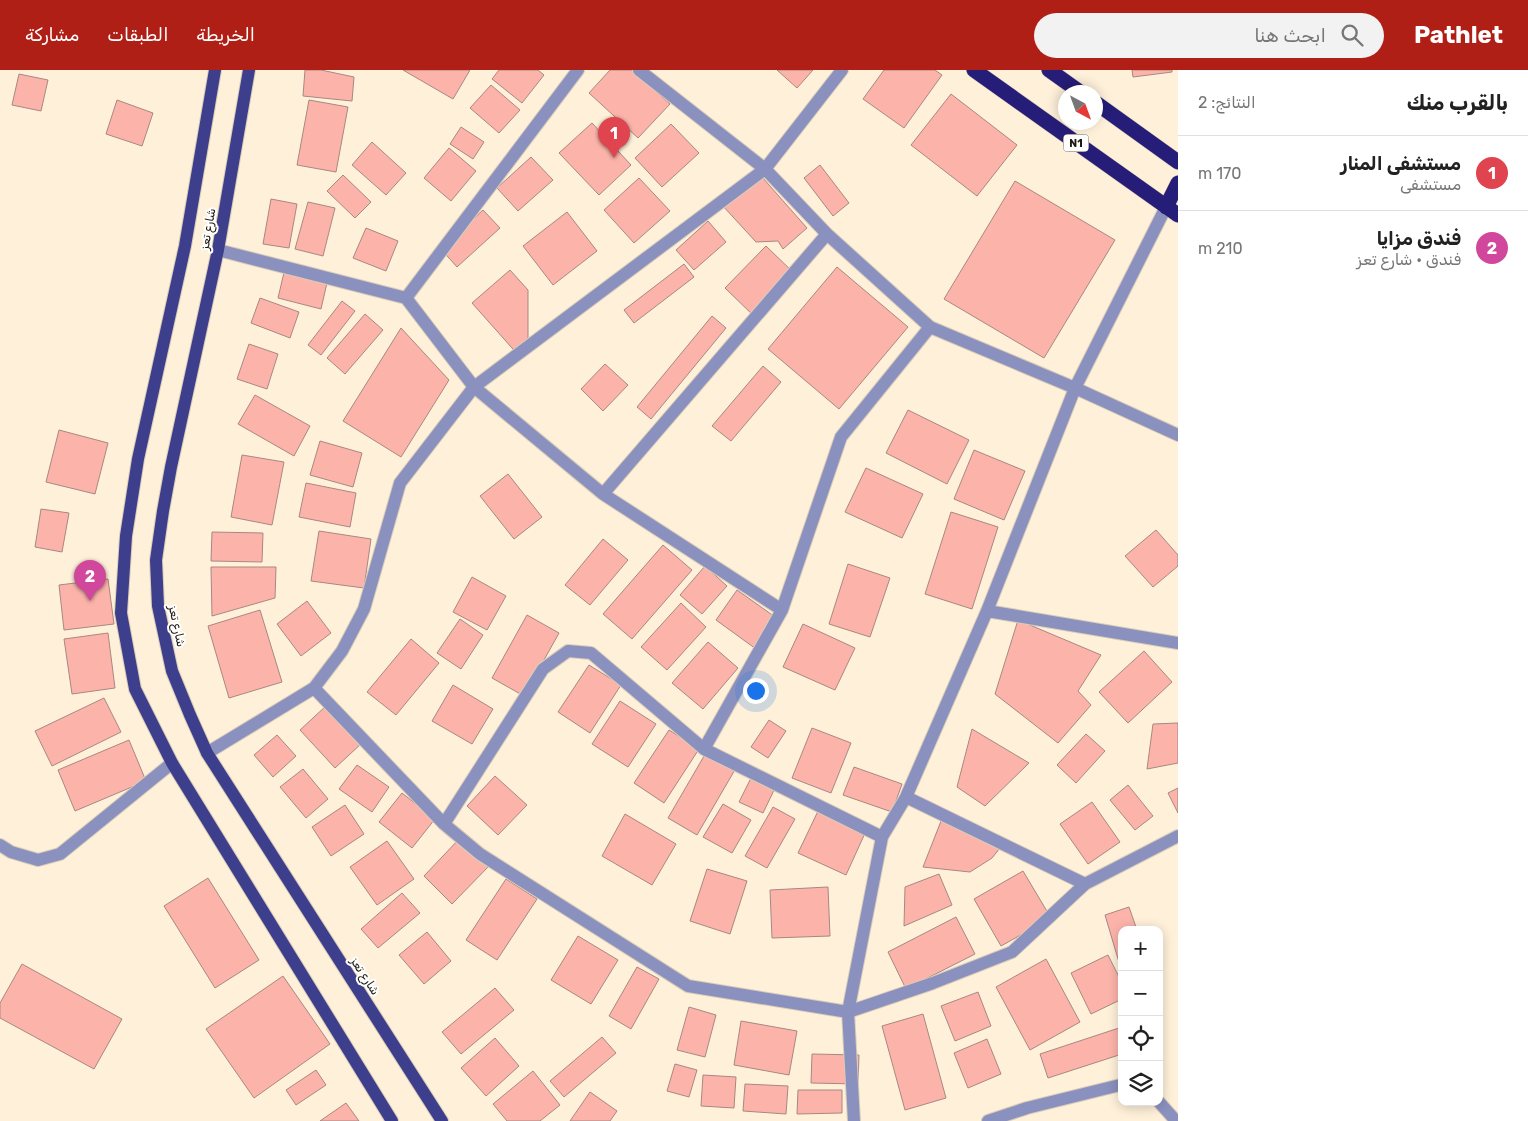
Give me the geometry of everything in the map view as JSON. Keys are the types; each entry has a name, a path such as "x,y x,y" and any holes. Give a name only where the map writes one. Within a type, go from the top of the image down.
{"highway":[{"name":"N1","path":"974,70 1172,211"},
{"path":"1049,70 1070,85"},
{"path":"1103,109 1178,162"},
{"path":"1172,211 1178,183"}],"main road":[{"name":"شارع تعز","path":"215,70 185,246 138,459 126,536 121,613 136,689 172,763 392,1121"},
{"name":"شارع تعز","path":"249,70 218,250 166,493 156,560 158,606 172,671 207,753 442,1121"}],"street":[{"path":"406,298 578,70"},
{"path":"639,70 765,169 827,234 930,327 1075,388 1178,436"},
{"path":"207,753 314,688 342,651 364,610 400,483 474,386 765,169 842,70"},
{"path":"854,1121 848,1012 882,837 906,797 986,611 1075,388 1172,211"},
{"path":"603,494 827,234"},
{"path":"218,250 406,298 474,386 603,494 782,610"},
{"path":"704,749 782,610 841,436 930,327"},
{"path":"986,611 1178,643"},
{"path":"444,824 543,669 568,651 591,653 704,749 882,837"},
{"path":"314,688 444,824 480,854 688,986 848,1012 933,983 1012,952 1085,884 1178,836"},
{"path":"0,845 11,852 38,860 60,854 172,763"},
{"path":"906,797 1085,884"},
{"path":"988,1121 1026,1108 1118,1085"},
{"path":"1163,1106 1176,1121"}],"building":[{"path":"305,70 321,70 354,77 352,101 303,96"},
{"path":"403,70 470,70 453,99"},
{"path":"499,70 538,70 544,75 522,103 492,79"},
{"path":"610,70 632,70 670,104 638,138 589,93"},
{"path":"777,70 813,70 797,88"},
{"path":"884,70 935,70 942,75 904,128 863,99"},
{"path":"1132,70 1172,70 1172,72 1133,77"},
{"path":"19,74 48,80 41,111 12,105"},
{"path":"491,85 520,110 499,133 470,108"},
{"path":"951,94 1017,145 977,196 911,145"},
{"path":"117,100 153,113 142,146 106,134"},
{"path":"309,100 348,107 336,172 297,165"},
{"path":"592,123 631,165 599,195 559,153"},
{"path":"671,124 699,153 662,187 635,158"},
{"path":"461,127 484,142 473,159 450,144"},
{"path":"372,142 406,173 386,195 352,165"},
{"path":"449,148 476,171 451,201 424,178"},
{"path":"531,157 553,180 518,211 497,188"},
{"path":"820,165 849,203 833,216 804,178"},
{"path":"343,175 371,202 355,218 327,191"},
{"path":"762,177 807,228 783,249 778,241 756,242 722,205"},
{"path":"639,178 670,211 634,243 604,210"},
{"path":"1015,181 1115,240 1044,358 944,299"},
{"path":"271,199 297,204 289,248 263,244"},
{"path":"308,202 335,208 323,256 295,249"},
{"path":"483,210 500,228 457,267 441,249"},
{"path":"567,212 597,251 553,285 523,246"},
{"path":"708,221 726,242 694,270 676,250"},
{"path":"366,228 398,241 386,271 353,258"},
{"path":"766,246 798,277 757,319 725,288"},
{"path":"286,264 329,274 321,309 278,298"},
{"path":"684,264 694,277 634,323 624,310"},
{"path":"837,267 908,327 839,409 768,349"},
{"path":"510,270 528,290 528,351 520,357 472,303"},
{"path":"260,298 299,312 290,338 251,323"},
{"path":"342,301 355,311 321,355 308,345"},
{"path":"365,314 383,330 345,374 327,358"},
{"path":"712,316 726,328 651,419 637,407"},
{"path":"401,328 449,380 401,457 343,421"},
{"path":"249,344 278,354 267,389 237,379"},
{"path":"605,364 628,385 603,411 581,389"},
{"path":"763,366 781,382 731,441 712,426"},
{"path":"255,395 310,426 294,456 238,424"},
{"path":"908,410 969,440 947,484 886,453"},
{"path":"59,430 108,443 95,494 46,482"},
{"path":"320,441 362,453 353,487 310,475"},
{"path":"974,450 1025,471 1004,520 954,499"},
{"path":"242,455 284,462 272,525 231,517"},
{"path":"866,468 923,494 902,538 845,512"},
{"path":"508,474 542,517 514,539 480,496"},
{"path":"306,483 356,493 350,527 299,517"},
{"path":"41,509 69,513 62,552 35,547"},
{"path":"951,512 998,527 972,609 925,594"},
{"path":"1156,530 1178,555 1178,566 1153,587 1125,556"},
{"path":"319,531 371,539 364,588 311,581"},
{"path":"212,532 263,533 262,562 211,561"},
{"path":"603,539 628,560 590,605 565,585"},
{"path":"663,545 692,570 632,639 603,614"},
{"path":"848,564 890,578 870,637 829,624"},
{"path":"705,566 727,586 702,614 680,595"},
{"path":"211,567 276,567 275,598 212,616"},
{"path":"472,577 506,596 487,630 453,612"},
{"path":"108,579 114,624 64,630 59,585"},
{"path":"737,590 778,619 756,649 716,620"},
{"path":"307,601 331,633 301,656 277,624"},
{"path":"681,603 706,627 667,670 641,647"},
{"path":"260,610 282,682 229,698 208,626"},
{"path":"527,615 559,633 524,696 492,678"},
{"path":"460,619 483,635 461,669 437,653"},
{"path":"1018,620 1101,655 1078,691 1091,705 1058,743 995,694"},
{"path":"803,624 855,648 835,690 783,667"},
{"path":"108,633 115,688 72,694 64,639"},
{"path":"411,639 439,663 396,715 367,692"},
{"path":"708,642 738,668 703,709 672,683"},
{"path":"1144,651 1172,682 1128,723 1099,692"},
{"path":"589,665 621,685 590,733 558,712"},
{"path":"453,685 493,709 472,744 432,721"},
{"path":"104,698 121,732 52,766 35,731"},
{"path":"620,701 656,724 628,767 592,744"},
{"path":"327,705 362,743 335,768 300,730"},
{"path":"769,720 786,731 768,758 751,747"},
{"path":"1178,723 1178,763 1147,769 1153,724"},
{"path":"812,728 851,743 831,793 792,778"},
{"path":"972,729 1029,763 985,806 957,787"},
{"path":"669,730 699,749 664,803 634,783"},
{"path":"1086,734 1105,751 1076,783 1057,765"},
{"path":"277,735 296,756 273,777 254,755"},
{"path":"129,740 146,781 75,811 58,770"},
{"path":"707,751 736,768 697,835 668,818"},
{"path":"357,765 389,787 372,812 339,789"},
{"path":"854,767 902,784 892,812 843,795"},
{"path":"303,769 328,799 306,818 280,787"},
{"path":"754,772 777,784 763,813 739,802"},
{"path":"495,776 527,805 498,835 467,806"},
{"path":"1128,785 1153,816 1135,830 1110,800"},
{"path":"1178,788 1178,813 1168,793"},
{"path":"402,793 435,819 412,848 379,822"},
{"path":"1092,802 1120,842 1088,864 1060,824"},
{"path":"723,804 751,820 732,853 703,837"},
{"path":"345,805 364,834 331,856 312,827"},
{"path":"773,807 795,819 767,868 745,856"},
{"path":"819,809 866,831 846,875 798,853"},
{"path":"625,814 676,844 652,885 602,856"},
{"path":"943,816 1000,848 992,858 970,872 923,867"},
{"path":"460,838 489,866 452,904 424,876"},
{"path":"387,841 414,879 377,905 350,867"},
{"path":"707,869 747,881 730,934 690,921"},
{"path":"1023,871 1051,918 1001,946 974,899"},
{"path":"939,874 952,905 904,926 905,887"},
{"path":"208,878 259,960 215,988 164,906"},
{"path":"506,879 537,899 497,960 466,940"},
{"path":"828,887 830,936 772,938 770,890"},
{"path":"402,893 420,913 378,948 361,929"},
{"path":"1129,907 1136,926 1118,926 1118,959 1105,915"},
{"path":"956,917 975,954 906,989 888,952"},
{"path":"427,932 451,961 424,984 399,955"},
{"path":"578,936 618,960 591,1004 551,980"},
{"path":"1108,955 1118,975 1118,1001 1091,1014 1071,973"},
{"path":"1046,959 1080,1022 1030,1050 996,987"},
{"path":"22,964 122,1019 94,1069 0,1018 0,1003"},
{"path":"637,967 659,979 631,1029 609,1016"},
{"path":"283,976 330,1044 254,1098 206,1029"},
{"path":"495,988 514,1010 461,1054 442,1032"},
{"path":"978,992 991,1026 955,1041 941,1006"},
{"path":"689,1007 716,1015 705,1057 677,1050"},
{"path":"923,1014 946,1098 905,1110 882,1026"},
{"path":"741,1021 797,1031 789,1075 734,1065"},
{"path":"1118,1028 1118,1055 1048,1078 1040,1054"},
{"path":"602,1037 616,1053 564,1097 550,1081"},
{"path":"495,1038 519,1066 486,1096 461,1068"},
{"path":"987,1039 1001,1074 968,1088 954,1053"},
{"path":"812,1054 859,1055 858,1084 811,1083"},
{"path":"675,1064 697,1070 689,1097 667,1091"},
{"path":"316,1070 326,1085 296,1105 286,1090"},
{"path":"533,1071 560,1105 540,1121 507,1121 493,1104"},
{"path":"703,1075 736,1077 734,1108 701,1106"},
{"path":"745,1084 788,1086 786,1114 743,1111"},
{"path":"798,1090 842,1090 842,1113 797,1114"},
{"path":"590,1092 617,1111 610,1121 570,1121"},
{"path":"346,1103 359,1121 320,1121"}],"place":[{"name":"مستشفى المنار","path":"614,158"},
{"name":"فندق مزايا","path":"90,601"}]}
